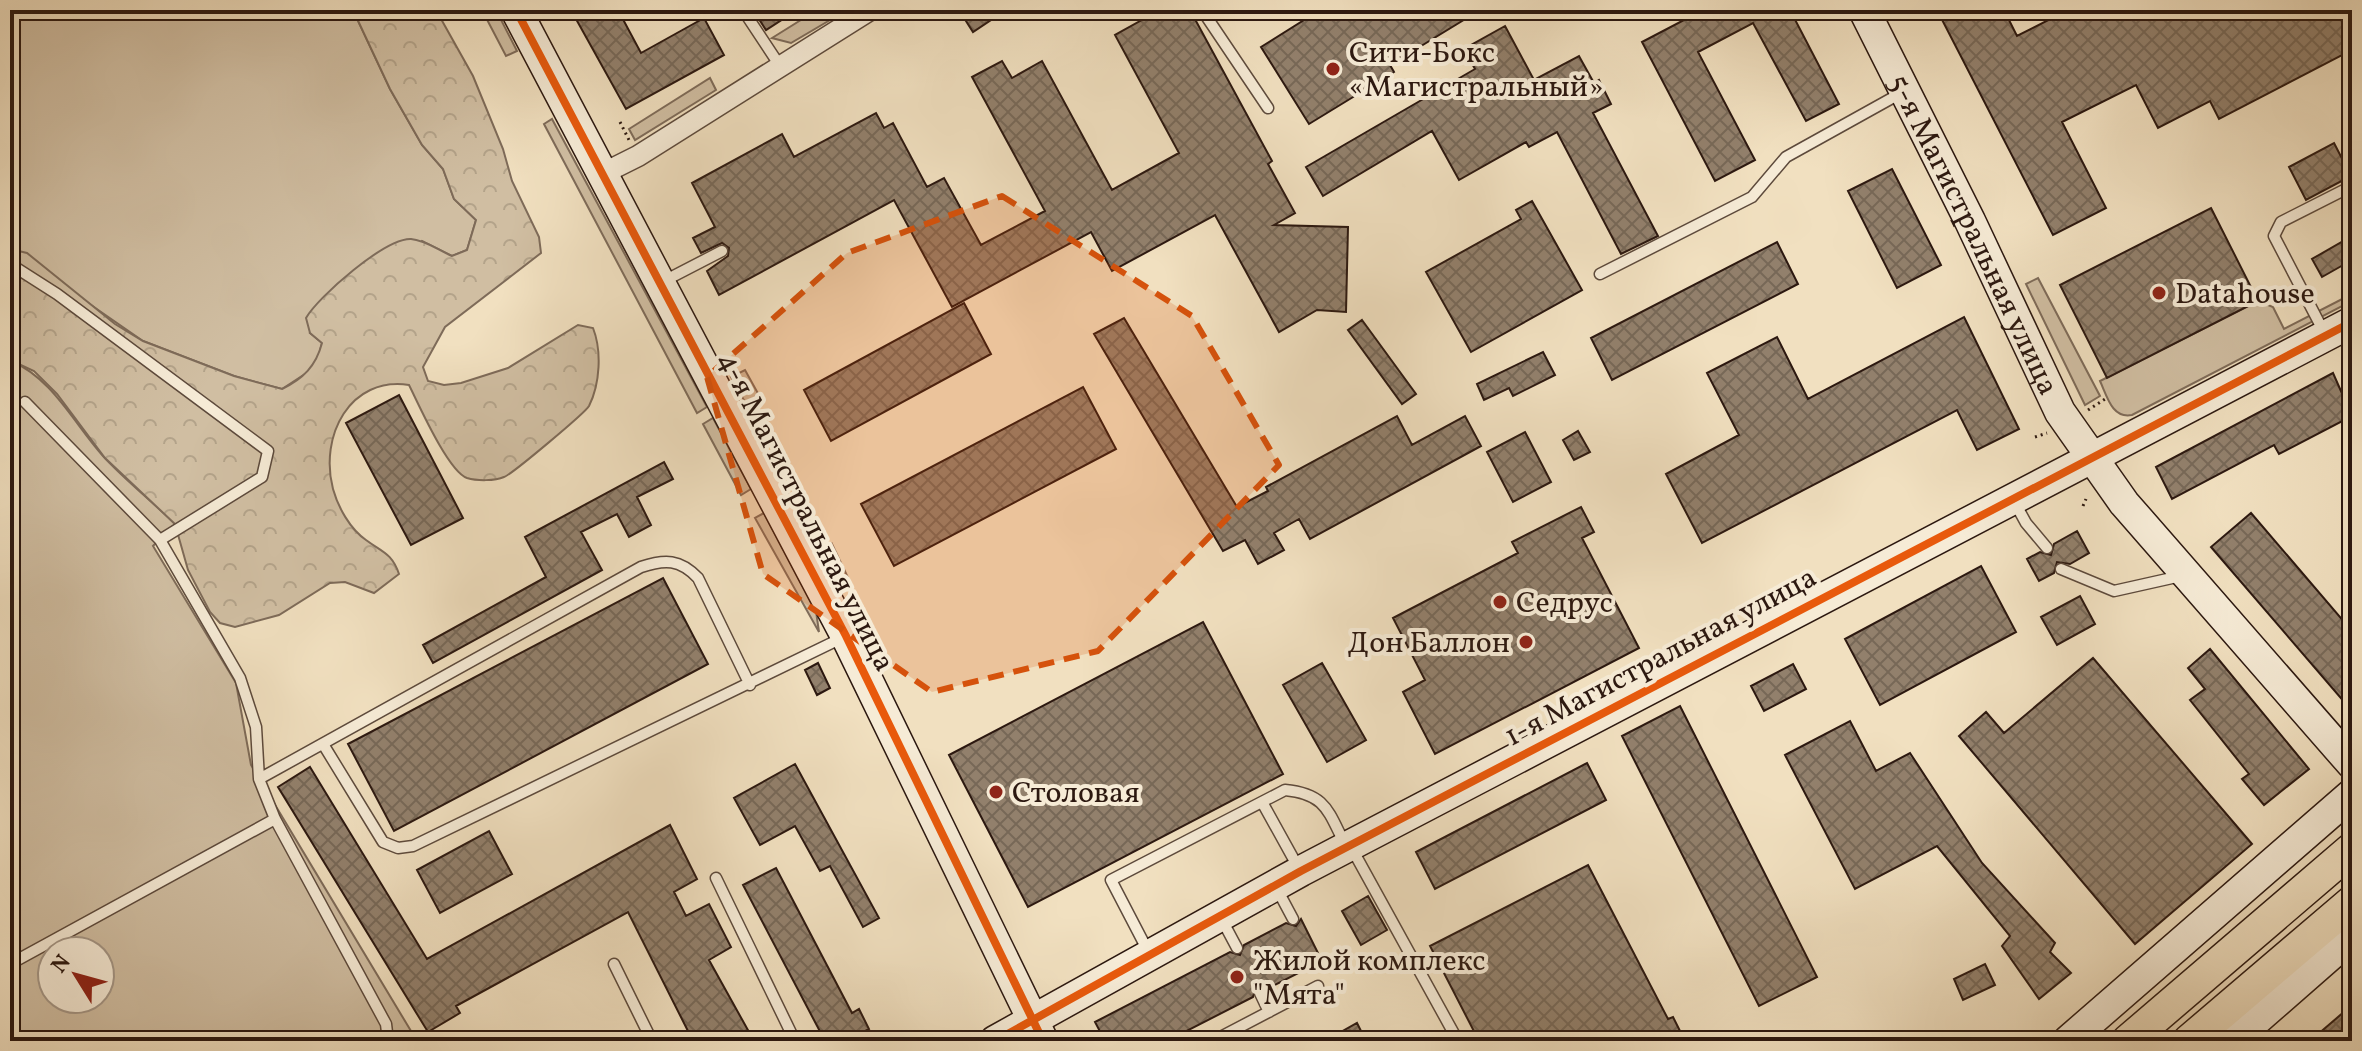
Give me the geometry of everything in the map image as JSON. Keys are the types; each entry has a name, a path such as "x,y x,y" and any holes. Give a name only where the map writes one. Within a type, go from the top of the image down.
{"main road":[{"path":"2128,1041 2352,849"},
{"path":"2189,1041 2352,902"}],"street":[{"name":"4-я Магистральная улица","path":"516,10 663,282 846,636 1038,1031"},
{"path":"604,173 638,156 870,10"},
{"name":"5-я Магистральная улица","path":"1870,15 2041,375 2090,457 2124,503 2352,764"},
{"name":"1-я Магистральная улица","path":"995,1041 1038,1031 1150,955 1288,878 2339,329"},
{"path":"2068,1041 2352,794"},
{"path":"2232,1041 2352,936"}],"lane":[{"path":"743,10 780,66"},
{"path":"1202,10 1268,108"},
{"path":"1600,274 1752,197 1786,157 1905,91"},
{"path":"2339,329 2274,236 2281,222 2352,186"},
{"path":"663,282 722,251"},
{"path":"10,264 57,294 268,451 262,477 160,540"},
{"path":"25,402 160,540 240,678 256,727 259,779 275,819 386,1024 388,1041"},
{"path":"2013,498 2026,523 2047,548"},
{"path":"259,779 641,567 658,561 674,561 688,567 698,578 750,685"},
{"path":"2061,569 2114,591 2187,575"},
{"path":"323,744 383,842 398,848 413,846 846,636"},
{"path":"1150,955 1111,880 1285,790 1309,792 1320,799 1458,1041"},
{"path":"1262,802 1288,878 1293,919"},
{"path":"10,964 275,819"},
{"path":"716,878 795,1041"},
{"path":"1220,916 1237,948"},
{"path":"614,964 652,1041"},
{"path":"1213,1041 1318,986"},
{"path":"1260,993 1269,1012"}],"path":[{"path":"620,122 630,143"},
{"path":"2088,410 2105,399"},
{"path":"2035,437 2047,433"},
{"path":"2083,506 2086,499"},
{"path":"1071,1041 1084,1034"}],"highlighted area":[{"path":"1002,196 1192,316 1279,465 1098,651 932,692 763,574 707,377 847,253"}],"green space":[{"path":"10,10 353,10 390,89 422,145 443,169 454,199 476,220 467,250 452,256 422,241 310,333 322,343 318,358 308,372 282,389 234,376 143,341 10,249"},
{"path":"353,10 436,10 473,76 503,149 512,181 539,237 541,253 445,327 423,367 428,381 444,385 461,383 508,368 578,325 593,328 599,357 597,378 593,397 584,411 509,474 491,480 471,479 459,473 435,436 409,385 388,385 370,390 355,400 335,430 330,469 333,489 350,524 390,557 399,574 374,593 345,582 330,583 279,615 235,627 220,623 210,612 188,570 175,524 105,458 57,394 34,371 10,360 10,249 27,253 115,324 143,341 234,376 282,389 296,381 308,371 322,343 310,333 306,318 353,270 385,248 411,239 452,256 467,250 476,220 454,199 443,169 422,145 390,89"},
{"path":"482,10 496,10 517,51 506,56"},
{"path":"817,10 847,10 791,43 772,38"},
{"path":"710,78 716,90 635,140 629,129"},
{"path":"552,119 707,407 697,413 544,124"},
{"path":"2038,278 2100,396 2085,405 2026,284"},
{"path":"2352,294 2352,301 2132,415 2115,410 2100,381 2258,301 2273,307 2284,329"},
{"path":"10,360 25,368 51,390 103,456 175,524 153,546 236,683 251,765 417,1041 10,1041"},
{"path":"745,370 760,397 746,404 731,377"},
{"path":"713,418 751,489 741,495 703,424"},
{"path":"764,513 816,611 819,632 755,518"},
{"path":"832,544 852,586 835,575 829,564"}],"building":[{"path":"571,10 618,10 641,53 704,18 724,55 626,109"},
{"path":"753,10 797,10 766,30"},
{"path":"959,10 1006,10 973,32"},
{"path":"1160,10 1190,10 1272,161 1268,164 1295,213 1274,225 1348,227 1346,312 1317,310 1279,332 1215,215 1112,271 1091,232 952,307 894,200 719,295 707,271 728,256 729,248 722,243 701,253 693,238 715,227 692,183 782,134 794,157 876,113 884,128 893,123 927,187 944,178 981,245 1045,211 972,77 1002,61 1012,78 1042,61 1112,190 1179,153 1115,35"},
{"name":"Сити-Бокс «Магистральный»","path":"1320,10 1480,10 1390,65 1394,72 1309,124 1261,47"},
{"path":"1703,10 1776,10 1770,13 1772,16 1790,10 1839,104 1806,121 1753,23 1698,52 1755,160 1715,181 1642,42"},
{"path":"1937,10 2004,10 2017,36 2068,10 2352,10 2352,50 2219,119 2210,101 2158,128 2136,85 2062,122 2106,208 2053,235"},
{"path":"1505,26 1534,80 1579,56 1594,83 1599,80 1611,104 1593,113 1658,236 1621,254 1557,132 1529,147 1526,142 1459,180 1432,131 1323,196 1306,167 1475,69 1464,49"},
{"path":"2334,143 2351,176 2306,200 2289,167"},
{"path":"1892,169 1941,265 1897,288 1848,191"},
{"path":"1532,201 1582,290 1471,352 1426,272 1521,219 1516,210"},
{"name":"Datahouse","path":"2211,208 2258,301 2107,378 2060,285"},
{"path":"2352,236 2352,260 2322,277 2312,259"},
{"path":"1777,242 1798,284 1612,380 1591,338"},
{"path":"964,303 991,354 831,441 804,390"},
{"path":"1964,317 2019,429 1977,450 1957,410 1702,543 1666,474 1739,435 1707,373 1777,337 1808,399"},
{"path":"1124,318 1237,507 1268,491 1266,487 1397,416 1412,445 1465,416 1481,446 1310,539 1299,519 1274,533 1284,550 1258,564 1245,540 1223,551 1094,334"},
{"path":"1362,320 1416,394 1402,404 1348,330"},
{"path":"1543,352 1555,375 1513,396 1509,388 1484,400 1477,384"},
{"path":"2333,373 2352,416 2279,454 2274,445 2172,499 2156,467"},
{"path":"1083,387 1116,449 894,566 861,504"},
{"path":"399,395 463,518 411,545 346,423"},
{"path":"1578,431 1590,452 1574,460 1563,440"},
{"path":"1525,432 1551,482 1513,502 1487,452"},
{"path":"664,462 673,479 637,497 651,525 629,537 617,514 581,532 602,570 433,663 423,645 546,577 525,537"},
{"path":"1581,507 1594,532 1582,538 1639,648 1435,754 1403,692 1425,680 1393,618 1518,553 1512,542"},
{"path":"2251,513 2352,631 2352,711 2211,547"},
{"path":"2077,531 2089,553 2070,564 2057,562 2054,573 2039,581 2027,559 2040,552 2051,555 2054,544"},
{"path":"1981,566 2016,632 1880,705 1845,639"},
{"path":"663,578 708,664 394,831 348,744"},
{"path":"2080,596 2095,624 2057,645 2041,617"},
{"path":"1203,622 1283,774 1028,907 949,755"},
{"path":"2210,649 2309,769 2264,805 2242,779 2249,774 2190,700 2205,689 2188,668"},
{"path":"2093,658 2252,844 2135,944 1959,736 1986,712 2004,733"},
{"path":"818,663 830,688 817,695 805,670"},
{"path":"1322,663 1366,740 1327,762 1283,685"},
{"path":"1793,664 1806,689 1764,711 1751,686"},
{"path":"1680,706 1817,977 1759,1006 1622,736"},
{"path":"1850,721 1876,771 1910,753 1982,863 2055,943 2050,952 2071,973 2039,999 2002,946 2010,936 1937,846 1855,889 1785,755"},
{"path":"1587,763 1606,800 1435,889 1416,852"},
{"path":"795,764 879,918 863,927 830,866 820,871 795,826 760,845 734,798"},
{"path":"310,767 427,959 670,825 697,879 674,892 686,916 709,904 731,947 709,960 754,1041 693,1041 628,912 456,1006 460,1013 428,1032 278,787"},
{"path":"489,831 512,874 440,913 417,870"},
{"path":"1588,865 1668,1019 1673,1017 1685,1041 1479,1041 1430,946"},
{"path":"776,868 852,1013 859,1009 869,1029 847,1041 825,1041 743,885"},
{"path":"1368,896 1387,930 1361,945 1342,911"},
{"name":"Жилой комплекс \"Мята\"","path":"1301,919 1322,961 1267,989 1256,986 1253,997 1167,1041 1105,1041 1095,1022 1230,952 1240,955 1244,945 1286,923 1296,926"},
{"path":"1985,964 1995,985 1963,1000 1954,979"},
{"path":"2352,1005 2352,1041 2310,1041"},
{"path":"1357,1023 1366,1041 1325,1041"}],"cycle path":[{"path":"516,10 846,636 1043,1041"},
{"path":"995,1041 1301,871 2352,322"}],"place":[{"name":"Сити-Бокс «Магистральный»","path":"1333,69"},
{"name":"Datahouse","path":"2159,293"},
{"name":"Седрус","path":"1500,602"},
{"name":"Дон Баллон","path":"1526,642"},
{"name":"Столовая","path":"996,792"},
{"name":"Жилой комплекс \"Мята\"","path":"1237,977"}]}
